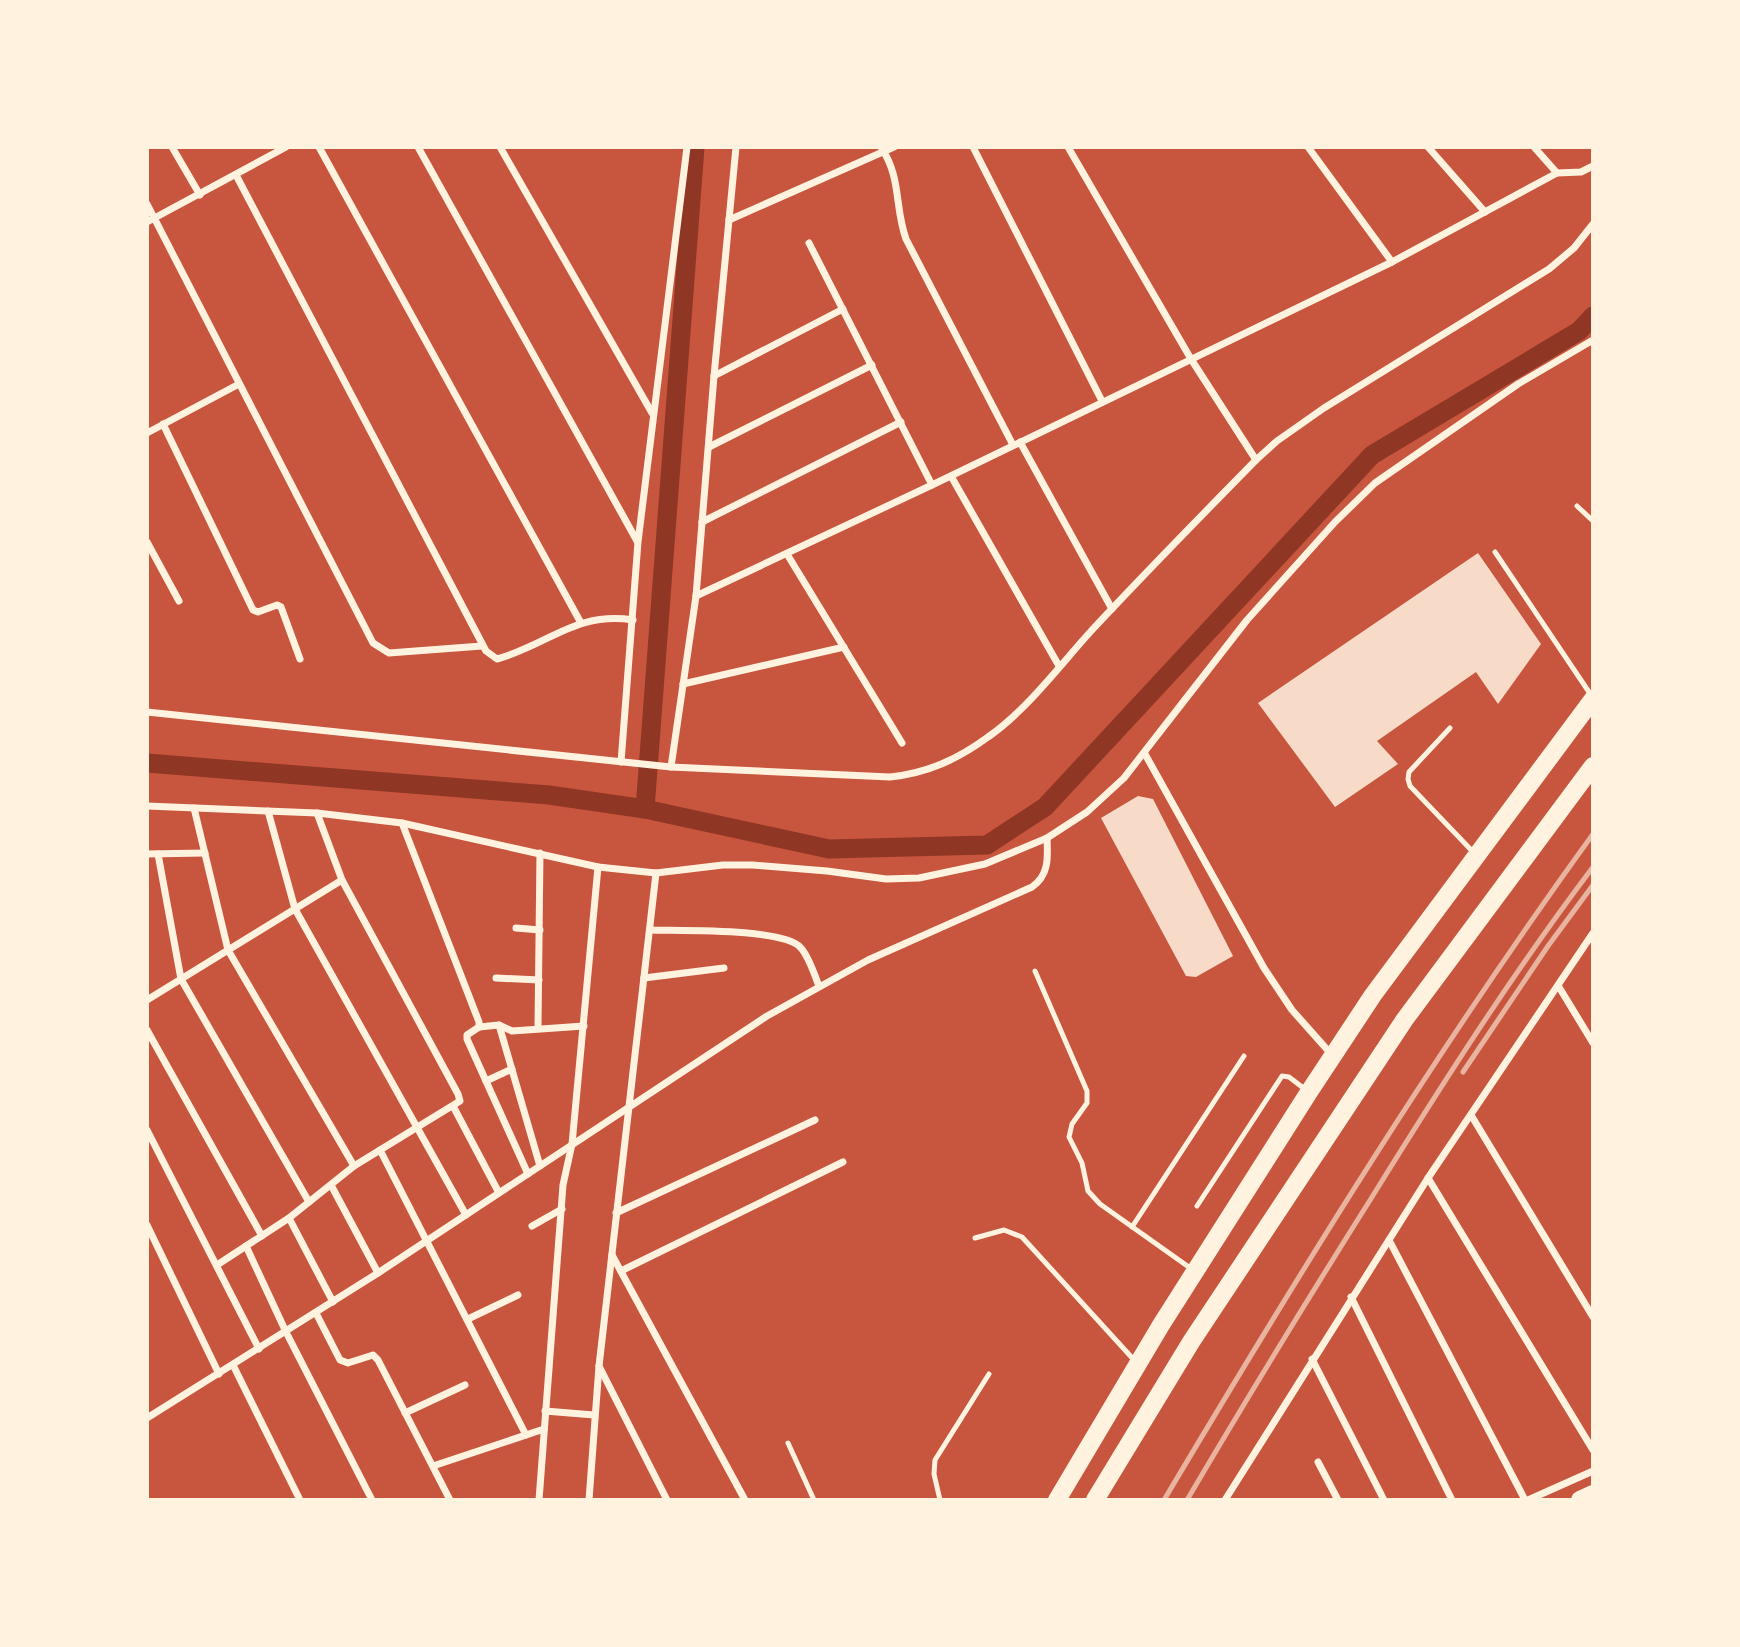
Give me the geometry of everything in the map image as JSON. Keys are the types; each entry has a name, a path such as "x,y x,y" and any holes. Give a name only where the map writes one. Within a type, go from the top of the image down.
{"highway":[{"path":"1057,1500 1195,1272 1373,995 1593,698"},
{"path":"1095,1500 1191,1342 1405,1019 1593,766"},
{"path":"1580,1500 1593,1494"}],"street":[{"path":"172,147 200,195"},
{"path":"150,220 236,175 270,151 286,147"},
{"path":"319,147 581,623"},
{"path":"418,147 638,542"},
{"path":"500,147 652,414"},
{"path":"621,762 638,542 687,147"},
{"path":"671,767 696,596 736,147"},
{"path":"729,220 883,149 894,147"},
{"path":"973,147 1102,401"},
{"path":"1068,147 1191,359 1256,460"},
{"path":"1308,147 1392,262"},
{"path":"1429,147 1485,212"},
{"path":"1534,147 1557,173"},
{"path":"883,149 894,171 897,208 906,239 1016,444 1112,608"},
{"path":"696,596 951,476 1392,262 1557,173 1581,172 1593,166"},
{"path":"236,175 482,646 497,659 581,623 610,617 633,620"},
{"path":"147,204 150,220 239,384 369,638 377,648 389,653 482,646"},
{"path":"147,712 671,767 915,775 947,762 989,737 1009,721 1112,608 1256,460 1277,442 1324,408 1549,269 1574,248 1593,224"},
{"path":"809,243 932,485"},
{"path":"714,376 843,309"},
{"path":"147,806 317,813 402,823 598,867 656,873 723,865 753,865 886,879 953,873 985,864 1047,838 1087,812 1124,778 1247,620 1335,522 1375,483 1518,384 1593,340"},
{"path":"709,447 872,365"},
{"path":"147,433 239,384"},
{"path":"702,522 901,422"},
{"path":"163,424 253,610 258,612 277,605 281,607 300,659"},
{"path":"951,476 1059,666"},
{"path":"147,542 179,601"},
{"path":"787,554 902,743"},
{"path":"683,684 844,647"},
{"path":"1144,754 1264,968 1293,1010 1333,1056"},
{"path":"194,808 228,950 354,1166"},
{"path":"268,811 295,909 466,1216"},
{"path":"217,1265 289,1218 354,1166 460,1101 342,880 317,813"},
{"path":"402,823 479,1027"},
{"path":"147,1418 428,1241 767,1016 868,960 1040,882 1046,872 1048,860 1047,838"},
{"path":"147,854 205,853"},
{"path":"538,1027 540,853"},
{"path":"158,854 181,979 309,1202"},
{"path":"538,1500 564,1175 572,1144 598,867"},
{"path":"589,1500 598,1366 656,873"},
{"path":"147,1000 342,880"},
{"path":"516,928 540,930"},
{"path":"650,930 741,932 795,943 804,952 819,986"},
{"path":"1225,1500 1427,1178 1559,987 1593,933"},
{"path":"644,978 724,968"},
{"path":"496,978 539,980"},
{"path":"1559,987 1593,1043"},
{"path":"499,1025 540,1166"},
{"path":"528,1174 467,1037 479,1027 499,1025 512,1031 538,1027 584,1026"},
{"path":"147,1030 262,1236"},
{"path":"486,1081 512,1069"},
{"path":"453,1106 499,1193"},
{"path":"1471,1115 1593,1317"},
{"path":"616,1213 815,1119"},
{"path":"147,1130 259,1349"},
{"path":"380,1150 526,1435"},
{"path":"621,1272 843,1162"},
{"path":"1427,1178 1593,1450"},
{"path":"331,1185 378,1273"},
{"path":"532,1226 562,1209"},
{"path":"289,1218 333,1302"},
{"path":"147,1225 219,1374"},
{"path":"1389,1240 1526,1500 1593,1471"},
{"path":"247,1246 286,1332 372,1500"},
{"path":"612,1255 745,1500"},
{"path":"468,1320 518,1295"},
{"path":"1351,1297 1452,1500"},
{"path":"316,1313 343,1362 348,1363 373,1355 450,1500"},
{"path":"1312,1359 1384,1500"},
{"path":"233,1365 300,1500"},
{"path":"598,1366 667,1500"},
{"path":"405,1413 465,1385"},
{"path":"545,1411 594,1415"},
{"path":"433,1466 544,1429"},
{"path":"1318,1462 1338,1500"}],"lane":[{"path":"1577,506 1593,521"},
{"path":"1495,552 1593,698"},
{"path":"1450,728 1409,772 1408,779 1410,786 1477,856"},
{"path":"1035,971 1087,1091 1085,1109 1072,1124 1069,1133 1082,1163 1088,1191 1100,1204 1195,1272"},
{"path":"1132,1227 1244,1056"},
{"path":"1197,1206 1282,1076 1289,1077 1309,1092"},
{"path":"975,1238 1004,1230 1017,1233 1138,1364"},
{"path":"940,1500 934,1474 935,1460 989,1374"},
{"path":"788,1443 814,1500"}],"building":[{"path":"1478,553 1541,644 1498,704 1476,672 1377,741 1398,764 1335,807 1258,703"},
{"path":"1138,796 1153,799 1233,956 1196,977 1186,976 1101,818"}],"waterway":[{"path":"645,809 695,147"},
{"path":"147,763 549,795 645,809 829,849 987,845 1045,807 1372,455 1579,331 1593,316"}],"railway":[{"path":"1164,1500 1371,1162 1480,996 1593,834"},
{"path":"1187,1500 1398,1155 1506,988 1593,867"},
{"path":"1463,1072 1548,946 1593,885"}]}
